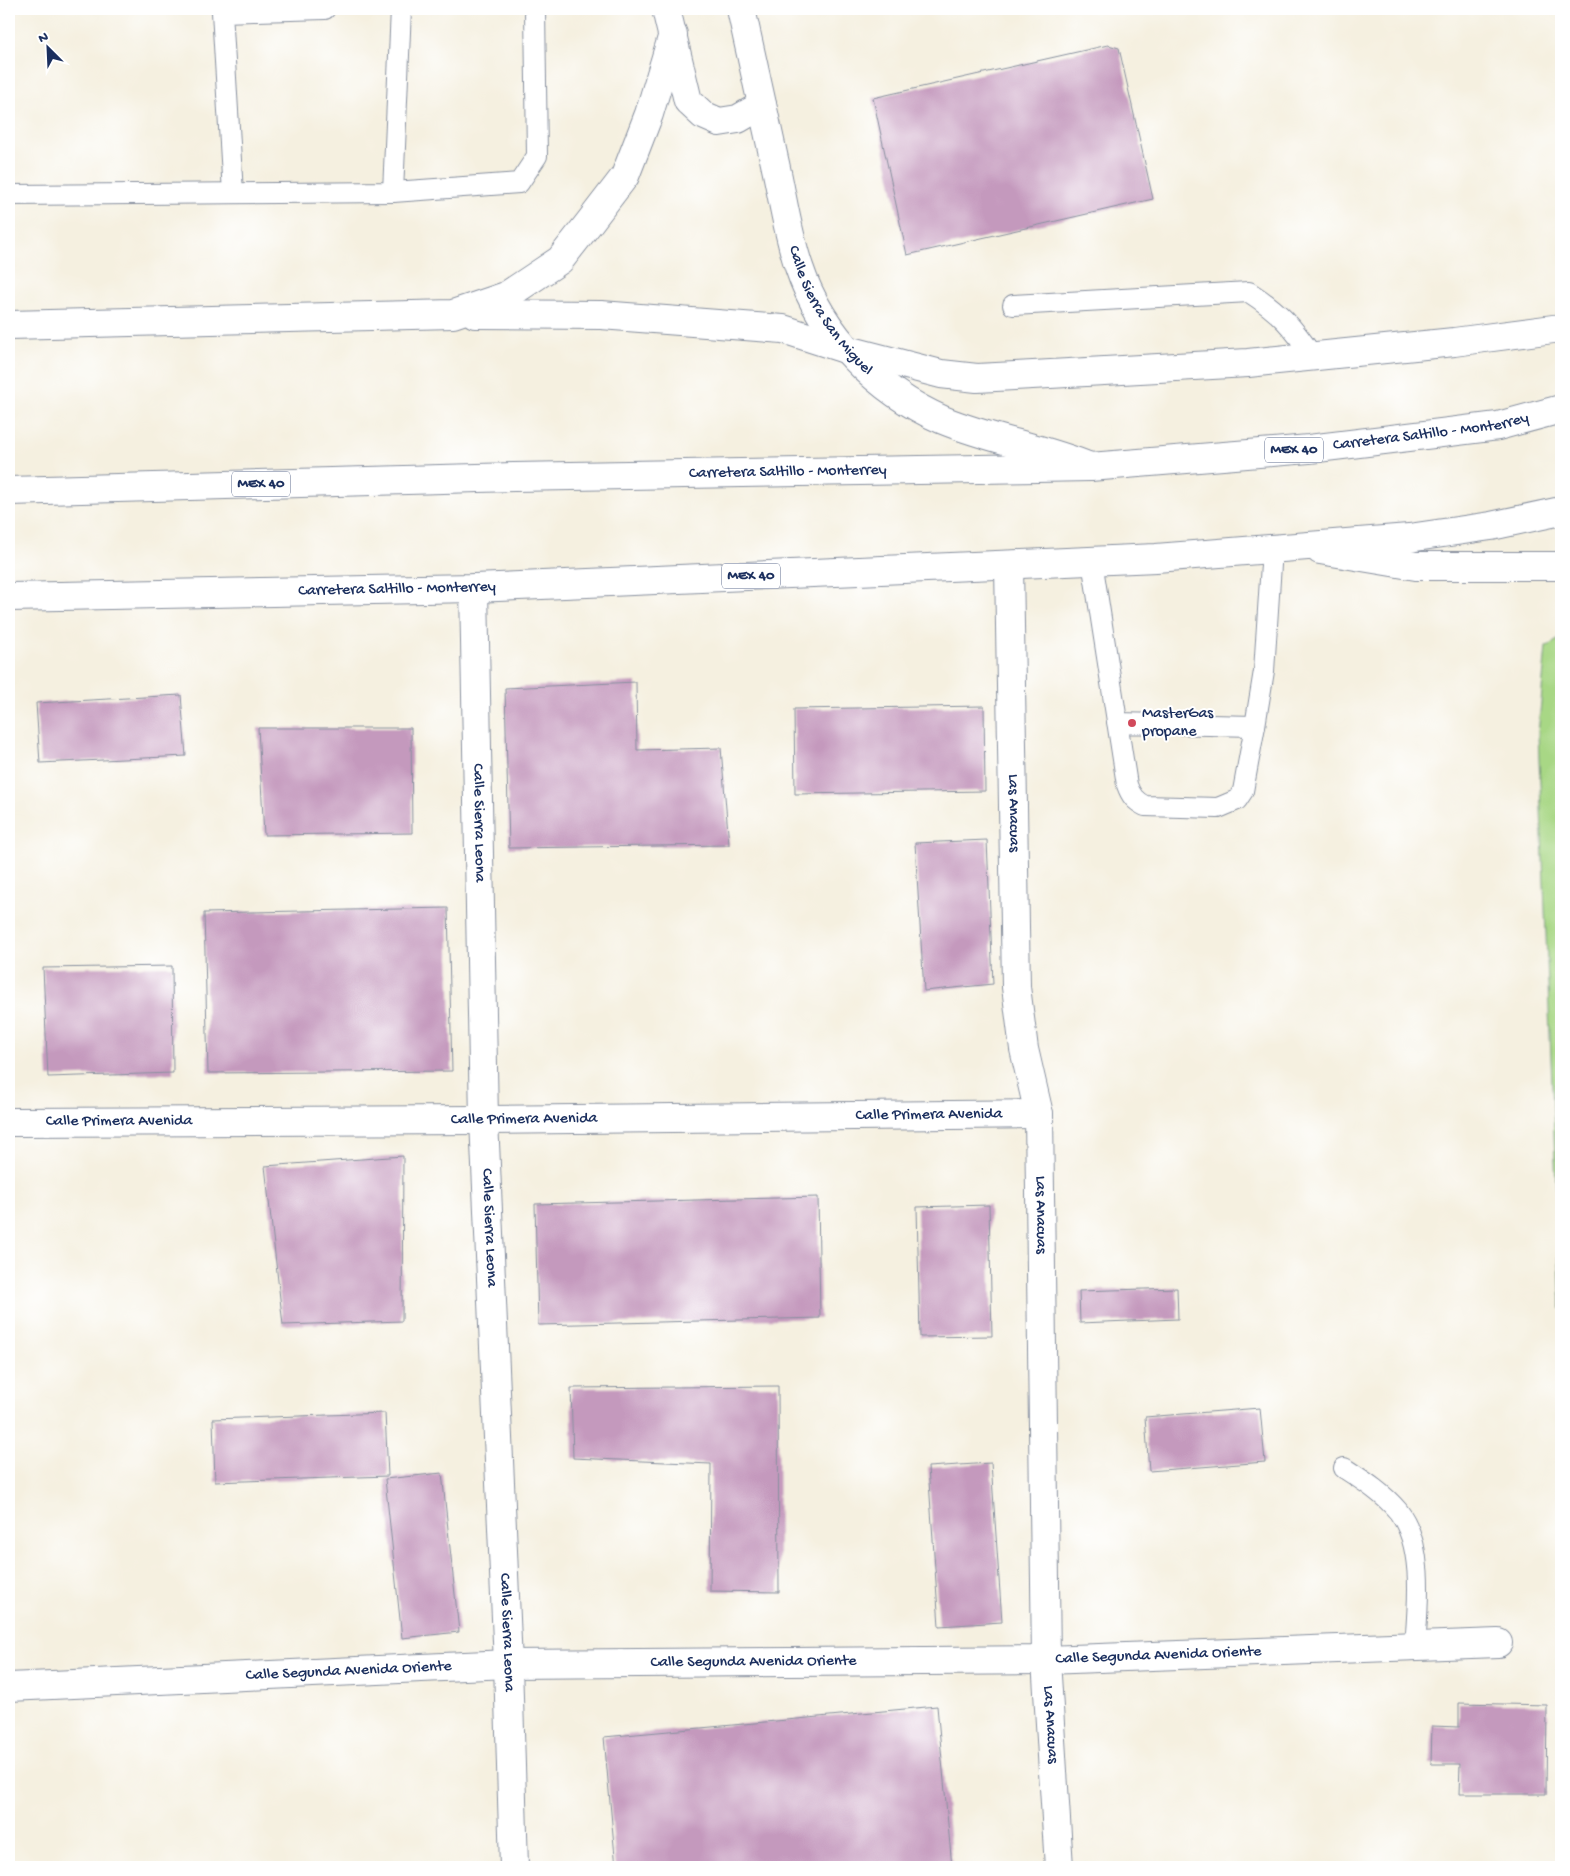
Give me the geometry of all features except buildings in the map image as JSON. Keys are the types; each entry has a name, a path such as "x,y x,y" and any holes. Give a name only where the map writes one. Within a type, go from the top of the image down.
{"street":[{"name":"Calle Sierra San Miguel","path":"741,9 798,266 820,314 848,350 876,378 942,419 990,436 1058,453 1090,467"},
{"path":"669,21 688,100 703,115 719,122 738,119 762,105"},
{"path":"452,314 506,296 560,260 590,222 624,176 649,114 669,21"},
{"path":"9,325 452,314 601,315 782,329 848,350 941,374 977,378 1248,363 1561,328"},
{"path":"1498,426 1561,389"},
{"name":"Carretera Saltillo - Monterrey","path":"9,491 514,477 1090,467 1310,449 1498,426 1561,409"},
{"name":"Carretera Saltillo - Monterrey","path":"9,597 474,588 1092,561 1408,538 1491,526 1561,511"},
{"path":"1301,546 1416,566 1561,566"},
{"name":"Las Anacuas","path":"1008,565 1016,987 1024,1049 1039,1114 1046,1660 1059,1867"},
{"name":"Calle Sierra Leona","path":"474,588 484,1120 508,1664 514,1867"},
{"name":"Calle Primera Avenida","path":"9,1122 484,1120 1039,1114"},
{"name":"Calle Segunda Avenida Oriente","path":"9,1687 508,1664 1046,1660 1498,1643"}],"lane":[{"path":"233,193 222,12 325,9"},
{"path":"393,192 401,9"},
{"path":"9,195 393,192 518,183 537,156 535,9"},
{"path":"1014,305 1249,292 1275,309 1293,328 1313,357"},
{"path":"1092,561 1127,785 1136,802 1145,806 1218,808 1237,800 1243,791 1264,671 1272,549"},
{"path":"1117,723 1255,726"},
{"path":"1344,1468 1376,1490 1399,1513 1414,1546 1418,1600 1415,1646"}],"green space":[{"path":"1561,638 1561,1309 1538,734 1546,647"}],"place":[{"name":"MasterGas propane","path":"1132,723"}]}
